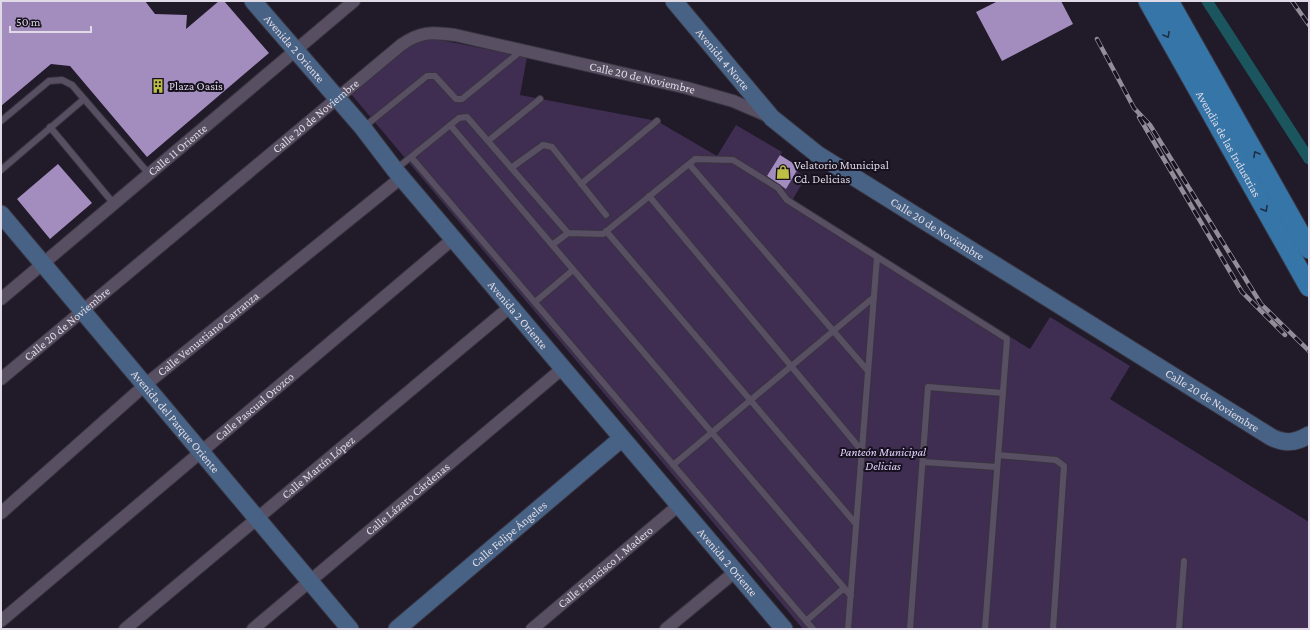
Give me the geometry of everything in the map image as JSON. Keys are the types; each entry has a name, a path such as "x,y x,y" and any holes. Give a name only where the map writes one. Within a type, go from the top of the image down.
{"main road":[{"name":"Avendia de las Industrias","path":"1148,1 1309,287"},
{"name":"Avendia de las Industrias","path":"1169,1 1309,249"}],"street":[{"name":"Avenida 2 Oriente","path":"253,1 336,99 363,128 621,439 736,571 784,629"},
{"name":"Calle 11 Oriente","path":"1,299 354,1"},
{"name":"Avenida 4 Norte","path":"674,1 772,118"},
{"name":"Calle 20 de Noviembre","path":"1,379 401,45 418,35 425,33 455,35 695,90 733,101 772,118 806,146 841,170 1260,431 1280,441 1286,442 1297,441 1309,434"},
{"name":"Calle Venustiano Carranza","path":"1,513 145,385 399,173"},
{"name":"Avenida del Parque Oriente","path":"1,214 350,629"},
{"name":"Calle Pascual Orozco","path":"1,621 454,238"},
{"name":"Calle Martín López","path":"125,629 511,306"},
{"name":"Calle Lázaro Cárdenas","path":"252,629 563,368"},
{"name":"Calle Felipe Ángeles","path":"397,629 621,439"},
{"name":"Calle Francisco I. Madero","path":"532,629 679,505"},
{"path":"666,629 736,571"}],"lane":[{"path":"363,128 427,76 435,76 456,99 462,99 521,50"},
{"path":"1,121 54,80 67,81 149,174"},
{"path":"1,170 84,99"},
{"path":"488,141 540,99"},
{"path":"399,173 412,157 450,125 459,118 467,117 568,233"},
{"path":"581,184 657,121"},
{"path":"450,125 851,596"},
{"path":"50,127 114,204"},
{"path":"511,168 543,144 548,145 552,147 606,215"},
{"path":"412,157 813,629"},
{"path":"552,245 568,233 603,234 695,159 733,160 778,188 787,200 1007,339 986,629"},
{"path":"689,164 868,371"},
{"path":"649,196 862,450"},
{"path":"606,231 856,524"},
{"path":"848,629 877,257"},
{"path":"535,302 573,270"},
{"path":"673,465 874,297"},
{"path":"910,629 928,387 1003,393"},
{"path":"998,455 1056,460 1064,466 1053,629"},
{"path":"923,462 998,467"},
{"path":"1179,629 1184,561"},
{"path":"806,621 844,588"}],"green space":[{"name":"Panteón Municipal Delicias","path":"420,36 527,57 520,95 657,121 717,156 736,125 782,152 780,155 801,168 798,172 806,177 791,202 1030,349 1050,317 1130,366 1110,399 1309,522 1309,629 803,629 351,94"}],"building":[{"name":"Plaza Oasis","path":"1,1 145,1 155,14 187,15 186,29 219,1 224,1 269,53 147,157 70,66 51,64 1,106"},
{"path":"998,1 1061,1 1073,24 1002,61 976,12"},
{"name":"Velatorio Municipal Cd. Delicias","path":"780,155 799,167 786,189 767,176"},
{"path":"58,164 92,203 50,239 17,199"}],"waterway":[{"path":"1207,1 1309,159"}],"railway":[{"path":"1292,1 1309,25"},
{"path":"1097,39 1134,108 1150,125 1261,304 1309,351"},
{"path":"1139,117 1242,292 1285,335"}],"place":[{"name":"Plaza Oasis","path":"158,86"},
{"name":"Velatorio Municipal Cd. Delicias","path":"783,172"}]}
